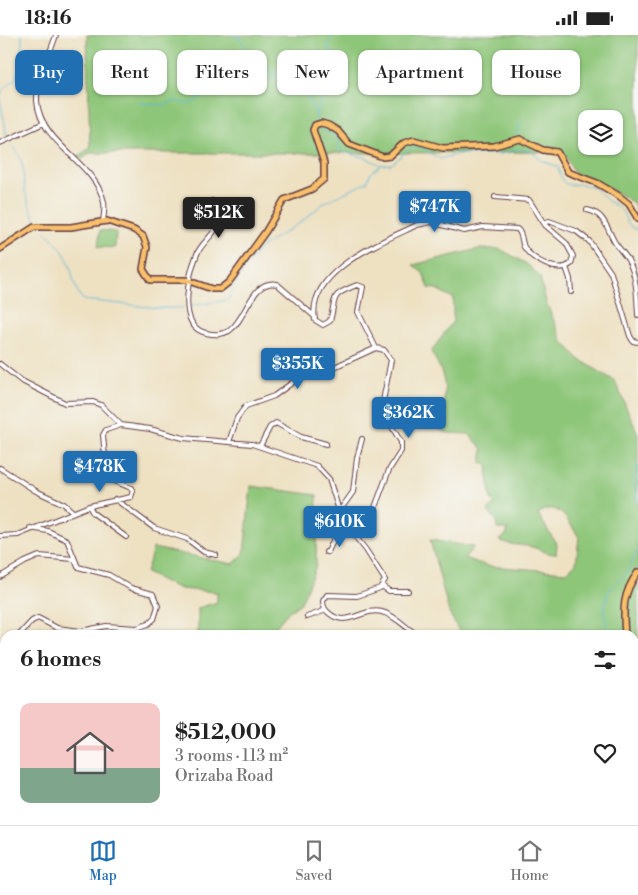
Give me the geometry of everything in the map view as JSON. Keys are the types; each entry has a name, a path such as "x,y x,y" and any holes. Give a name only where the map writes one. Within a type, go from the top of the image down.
{"main road":[{"path":"0,249 34,227 74,227 103,221 126,227 143,237 146,250 143,269 148,279 156,281 191,281 212,289 224,288 266,231 284,201 312,189 322,181 325,173 324,163 313,128 318,123 335,129 349,144 383,157 390,156 404,143 412,140 443,148 494,146 514,139 522,139 543,150 557,152 568,172 597,183 621,197 629,204 638,219"},
{"path":"625,630 625,595 628,585 638,572"}],"street":[{"path":"56,35 38,93 38,105 44,123 52,135 77,160 100,192 105,206 103,221"},
{"path":"0,143 44,123"},
{"path":"495,197 529,200 544,223 566,243 572,253 572,261 566,267"},
{"path":"212,201 219,212 219,222 201,247 187,291 186,305 193,325 199,331 216,334 232,329 259,288 270,283 277,284 314,316 318,324 322,325 328,323 336,296 350,288 361,285 364,291 358,304 358,312 376,348"},
{"path":"587,210 597,213 603,219 616,246 629,262 636,289 638,315"},
{"path":"544,223 549,221 576,231 589,241 611,273 630,336 633,341 638,342"},
{"path":"314,316 314,305 319,290 334,273 376,246 423,223 435,223 464,231 483,227 517,229 524,246 531,254 548,265 566,267"},
{"path":"566,267 570,279 571,292"},
{"path":"229,442 236,418 246,406 274,396 300,377 319,373 376,348 382,349 391,360 390,371 384,389 384,409 387,419 400,442 401,451 390,470 374,511 346,527"},
{"path":"0,364 28,385 65,403 72,405 93,402 101,405 121,425"},
{"path":"260,446 270,427 276,423 300,437 326,444"},
{"path":"0,536 18,535 30,528 89,506 115,499 130,498 133,493 129,487 110,481 106,476 103,435 106,431 121,425 150,429 182,438 260,446 321,469 329,479 338,513 346,527 363,545 375,567 383,574 385,581 382,586 357,596 329,594 323,601 326,610 332,615 345,620 369,611 384,613 410,630"},
{"path":"338,513 353,491 362,439"},
{"path":"0,467 36,491 64,504 73,512"},
{"path":"115,499 154,528 187,539 204,552 216,555"},
{"path":"89,506 93,513 126,537"},
{"path":"326,551 328,552 342,520"},
{"path":"30,528 46,531 67,540 74,559 80,568 109,575 128,587 155,596 158,606 154,619 148,624 137,628 106,626 86,630"},
{"path":"0,577 39,556 74,559"},
{"path":"382,586 389,591 408,591"},
{"path":"307,617 326,610"},
{"path":"24,630 36,619 42,619 63,629 72,630"}],"green space":[{"path":"87,35 638,35 638,216 634,203 609,188 575,174 565,155 541,152 392,153 388,157 377,153 90,153 81,160 78,156 90,148"},
{"path":"100,230 116,232 115,248 98,247"},
{"path":"478,249 500,249 527,264 540,277 546,302 563,342 579,359 615,381 638,434 638,630 458,630 449,612 430,540 474,547 464,558 488,566 567,572 576,563 579,537 562,514 557,510 551,509 538,514 557,545 556,554 499,540 506,535 508,529 497,529 496,520 488,511 495,503 490,496 487,465 481,463 483,449 469,434 447,433 439,429 445,389 441,372 431,352 453,321 453,298 436,289 429,288 423,273 413,265"},
{"path":"251,486 317,495 316,566 301,603 288,612 273,630 198,630 198,608 217,602 217,592 180,589 146,573 153,548 233,564 244,554"}],"waterway":[{"path":"7,137 0,99 2,91 16,78 22,55 22,35"},
{"path":"232,35 239,37 252,56 268,66 276,75 303,88 316,114 316,120"},
{"path":"316,114 325,90 323,73 336,61 334,53 327,47 332,35"},
{"path":"138,103 163,105 175,101 190,104 214,89 233,81 243,81 252,76 272,79 277,76"},
{"path":"517,136 521,122"},
{"path":"318,127 337,137 339,148 342,152 364,157 381,165 392,164 412,147 420,147 440,159 457,154 501,154 518,149 531,151 541,160 558,167 563,182 570,185 585,185 598,191 619,208 628,223 638,230"},
{"path":"11,144 22,163 26,194 37,222"},
{"path":"190,306 228,300 240,274 260,248 301,222 325,202 367,182 371,173 381,165"},
{"path":"45,231 65,254 75,286 83,300 158,308 183,308"},
{"path":"638,466 634,477 638,503"},
{"path":"607,630 604,612 608,592 626,574 638,550"}]}
